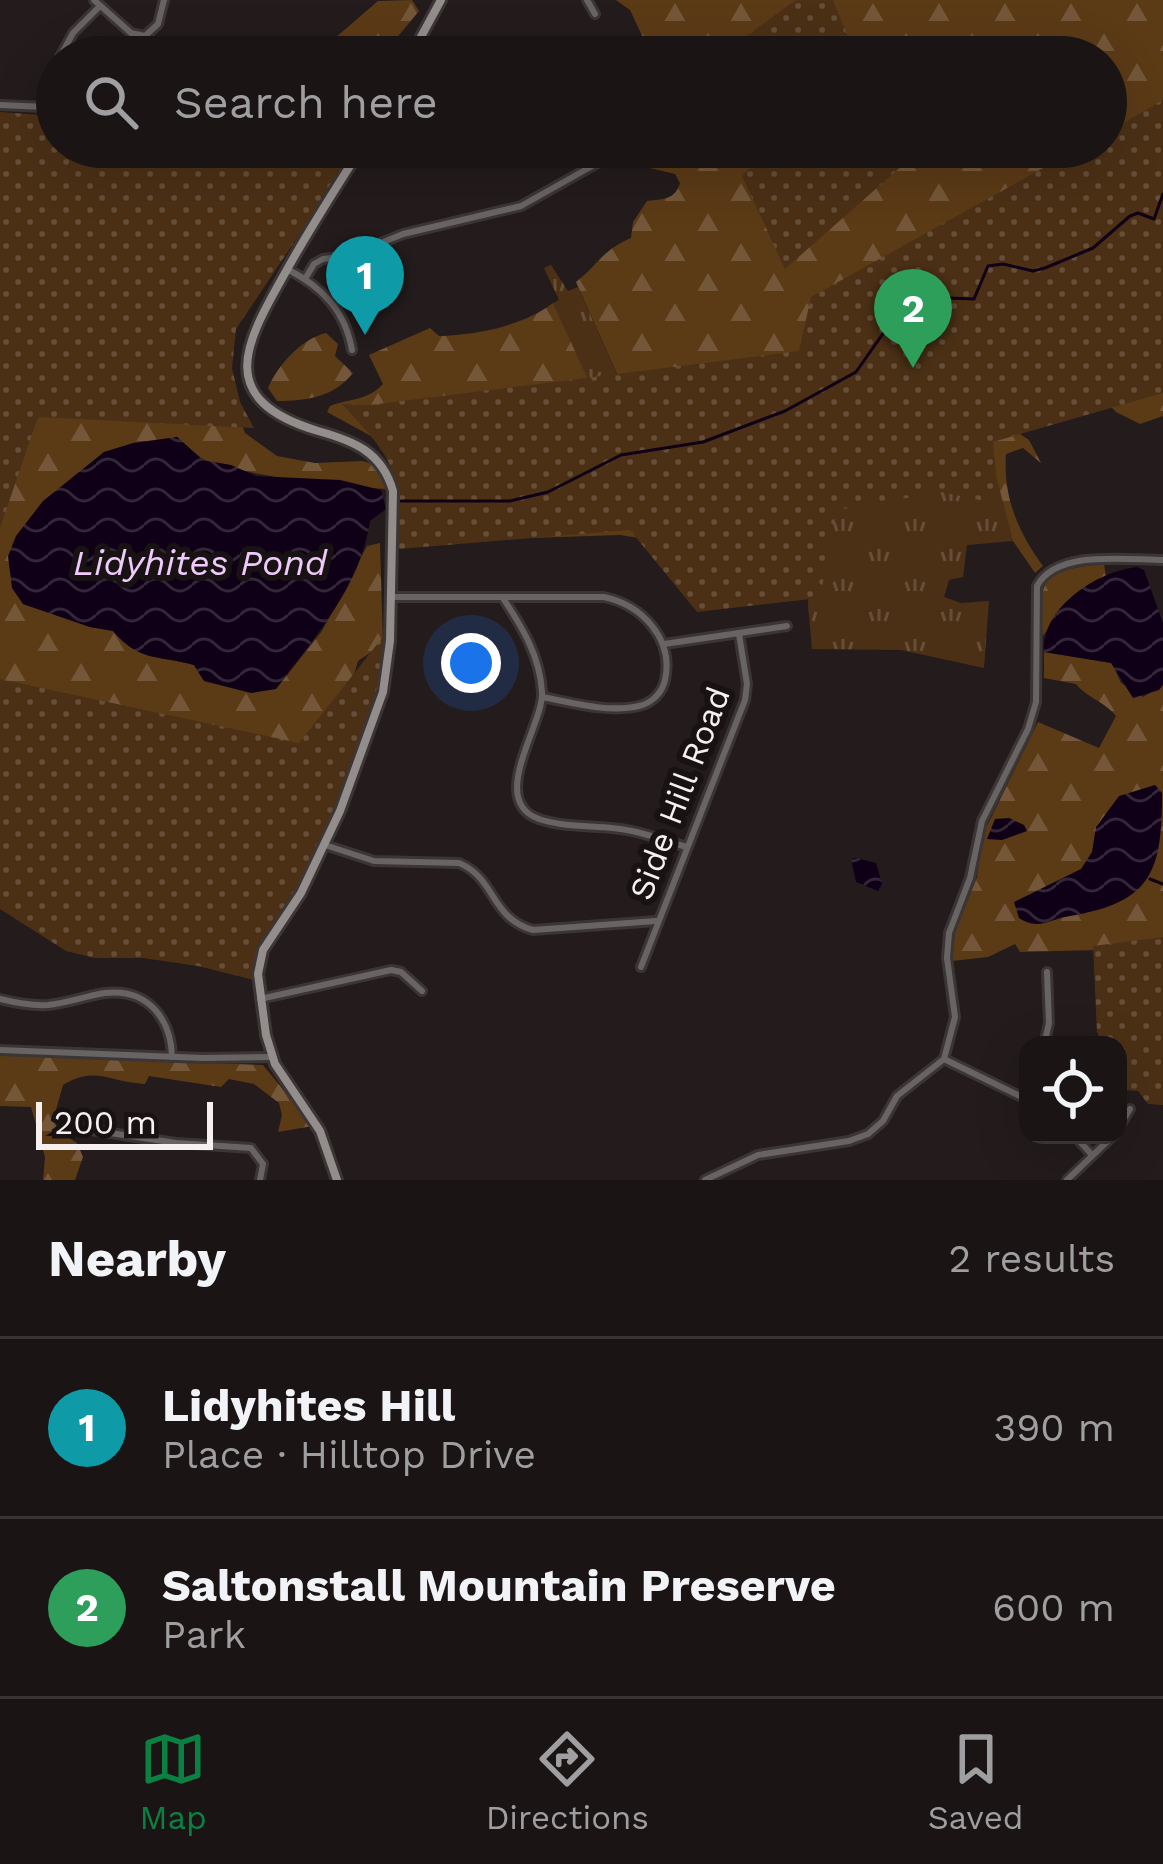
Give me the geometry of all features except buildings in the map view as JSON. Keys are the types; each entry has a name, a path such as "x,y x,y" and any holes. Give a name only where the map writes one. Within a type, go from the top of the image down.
{"main road":[{"path":"421,36 441,0"},
{"path":"338,1180 320,1131 284,1082 272,1056 260,999 259,965 263,950 302,892 325,844 383,692 392,597 393,491 382,465 358,444 282,419 266,407 251,386 246,363 250,337 349,168"}],"street":[{"path":"71,36 97,3 131,33 146,36 158,24 164,0"},
{"path":"586,0 595,14"},
{"path":"0,105 36,107"},
{"path":"305,279 323,259 349,256 403,234 518,208 594,168"},
{"path":"287,269 337,308 352,350"},
{"path":"705,1180 758,1155 868,1134 897,1096 944,1059 956,1006 947,958 949,933 970,878 982,821 1028,729 1036,702 1036,586 1046,572 1063,565 1163,560"},
{"path":"392,597 604,597 624,602 664,644 667,672 662,690 641,706 578,704 543,697"},
{"path":"503,598 533,647 543,697 525,747 517,793 521,807 542,820 633,831 686,847"},
{"path":"664,644 788,626"},
{"name":"Side Hill Road","path":"641,967 745,700 740,634"},
{"path":"325,844 374,861 469,867 481,877 502,914 533,930 656,921"},
{"path":"260,999 391,970 401,972 422,992"},
{"path":"1046,1036 1047,972"},
{"path":"0,999 31,1006 108,993 127,996 156,1008 164,1018 172,1057"},
{"path":"0,1049 257,1060 272,1056"},
{"path":"944,1059 1019,1095"},
{"path":"1127,1114 1130,1109"},
{"path":"91,1130 250,1148 263,1164 260,1180"},
{"path":"1082,1144 1093,1156"},
{"path":"1067,1180 1104,1144"}],"green space":[{"path":"412,0 419,11 398,36 337,36 378,1"},
{"path":"616,0 1163,0 1163,416 1140,424 1116,412 1105,400 1007,425 1029,440 1041,463 1023,448 1006,454 1014,513 1043,566 1035,573 1013,541 994,468 651,540 620,535 474,540 405,489 380,441 327,412 330,406 365,396 383,384 369,355 430,328 439,336 483,331 528,318 553,303 620,449 647,441 576,282 606,253 631,238 633,222 647,201 668,198 678,189 675,174 650,168 1127,168 1127,36 642,36 630,10"},
{"path":"796,0 833,0 848,36 746,36"},
{"path":"1163,100 1163,393 993,442 999,504 941,492 837,510 820,598 697,612 630,530 399,549 398,500 391,468 342,404 370,405 799,351 811,297 1043,168 1127,168 1127,121"},
{"path":"0,112 36,115 36,168 344,168 236,329 232,368 240,402 254,428 38,417 0,528"},
{"path":"226,168 241,168 235,326 226,381 245,433 277,456 375,465 386,489 228,467 203,459 177,437 104,452 79,475 23,604 114,631 141,653 194,665 204,681 276,689 322,631 367,546 380,543 383,644 358,661 323,781 0,907 0,468"},
{"path":"751,168 899,168 785,269 742,176"},
{"path":"551,265 568,291 578,287 647,442 620,450 553,303 559,300 544,268"},
{"path":"326,333 338,344 335,356 353,373 319,396 277,401 268,388 278,371 299,347"},
{"path":"994,467 1013,541 967,545 963,577 949,580 944,597 961,603 989,601 984,668 901,650 812,649 808,604 813,499"},
{"path":"1104,564 1106,576 1061,608 1043,636 1041,600 1049,579 1069,569"},
{"path":"386,633 367,730 345,792 303,882 259,952 254,980 198,966 143,958 95,958 66,951 0,909 0,679 299,743"},
{"path":"1044,652 1112,663 1121,683 1143,697 1163,685 1163,1095 1127,1055 1127,1036 1116,1036 1097,950 1020,952 1015,944 988,957 952,961 955,932 977,877 983,834 1038,722 1099,748 1116,716 1076,684 1044,678"},
{"path":"1163,937 1163,1105 1148,1104 1138,1091 1127,1090 1127,1036 1099,1036 1097,1032 1093,946"},
{"path":"0,1055 263,1065 313,1126 278,1132 279,1103 254,1084 229,1079 221,1087 149,1076 145,1084 85,1076 63,1085 54,1117 58,1131 77,1143 83,1157 75,1180 43,1180 45,1157 31,1107 0,1106"}],"water":[{"name":"Lidyhites Pond","path":"177,437 203,460 256,476 340,480 381,490 386,509 370,521 346,589 276,689 251,693 204,681 194,665 141,653 113,631 23,604 12,588 8,556 16,536 43,501 104,452"},
{"path":"1137,567 1144,570 1163,623 1163,685 1133,698 1111,663 1044,652 1052,621 1074,594 1105,576"},
{"path":"1155,785 1162,793 1159,844 1147,879 1135,892 1097,910 1044,923 1019,918 1014,902 1081,869 1092,852 1096,827 1119,796"},
{"path":"1009,818 1027,831 1002,840 987,839 995,819"},
{"path":"851,859 876,863 882,884 878,891 856,882"}],"waterway":[{"path":"401,501 510,501 548,492 621,455 703,442 785,411 856,372 889,325 897,322 920,328 936,318 949,298 974,299 988,266 1045,268 1093,248 1130,216 1138,213 1154,219 1163,194"},
{"path":"1150,879 1163,884"}],"place":[{"name":"Lidyhites Hill","path":"365,335"},
{"name":"Saltonstall Mountain Preserve","path":"913,368"}]}
